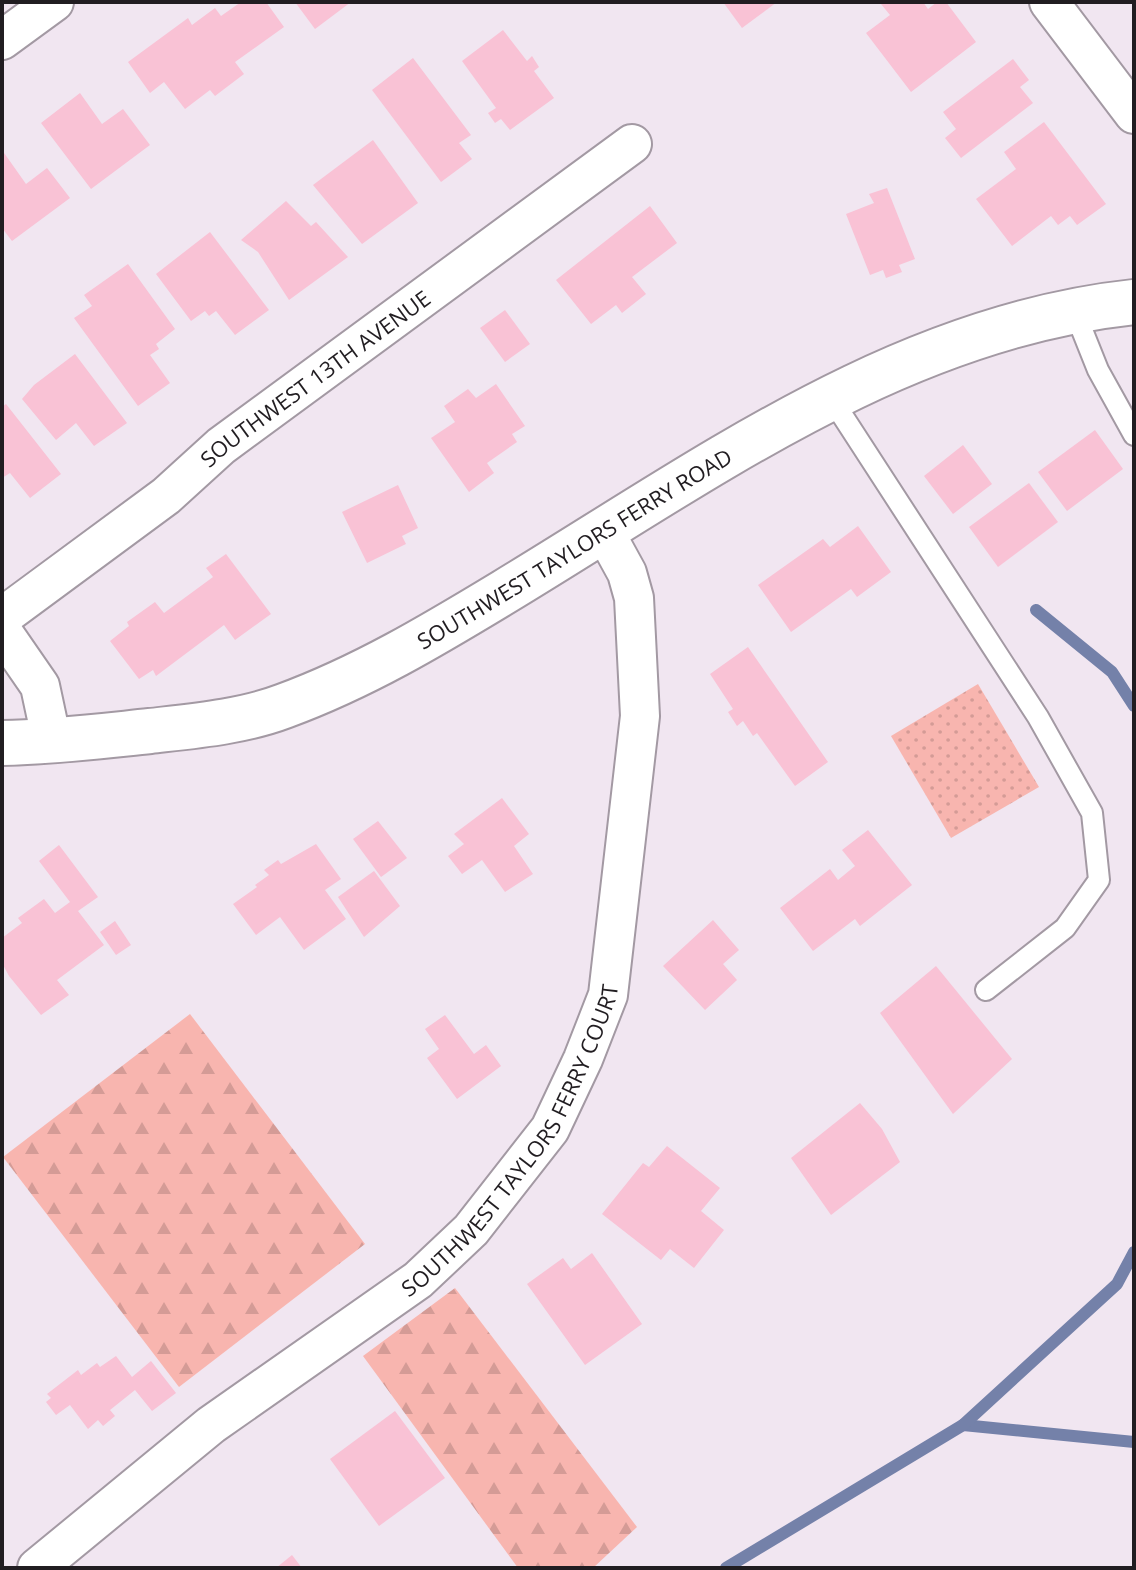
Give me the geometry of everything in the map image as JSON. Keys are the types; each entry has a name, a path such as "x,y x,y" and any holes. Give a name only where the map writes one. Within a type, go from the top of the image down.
{"street":[{"path":"2,40 54,2"},
{"path":"1049,2 1134,114"},
{"name":"SOUTHWEST 13TH AVENUE","path":"2,617 166,496 221,446 632,144"},
{"name":"SOUTHWEST TAYLORS FERRY ROAD","path":"2,743 52,742 192,726 281,708 404,653 713,464 895,366 1006,327 1074,310 1134,302"},
{"name":"SOUTHWEST TAYLORS FERRY COURT","path":"37,1568 211,1425 418,1280 471,1230 550,1129 583,1059 608,995 640,716 634,598 627,573 604,531"},
{"path":"2,631 40,686 52,742"}],"lane":[{"path":"1074,310 1098,370 1134,435"},
{"path":"831,398 1038,717 1092,813 1099,880 1065,928 986,990"}],"green space":[{"path":"978,684 1039,787 951,838 891,736"},
{"path":"190,1014 365,1244 179,1387 3,1157"},
{"path":"455,1288 637,1527 593,1568 518,1568 363,1356"}],"building":[{"path":"241,2 266,2 284,27 235,62 244,74 215,96 210,90 185,109 164,82 150,93 128,62 188,18 192,25 215,8 221,16"},
{"path":"295,2 351,2 315,29"},
{"path":"723,2 777,2 742,28"},
{"path":"923,2 928,9 937,2 946,2 976,42 911,92 866,33 890,15 881,4"},
{"path":"503,30 527,61 532,56 539,67 534,71 554,98 510,130 501,119 495,123 488,113 496,108 462,61"},
{"path":"413,58 471,135 459,143 472,159 441,182 372,90"},
{"path":"1013,59 1029,80 1020,87 1033,103 961,158 945,138 956,129 943,112"},
{"path":"80,93 102,124 123,109 150,145 91,189 41,123"},
{"path":"1044,122 1106,204 1077,225 1070,216 1058,225 1051,216 1012,246 976,199 1016,169 1004,152"},
{"path":"373,140 418,203 362,244 313,185"},
{"path":"2,150 26,184 47,168 70,198 12,241 2,228"},
{"path":"887,188 915,259 899,265 902,272 886,278 883,270 870,275 846,214 874,203 869,194"},
{"path":"286,201 311,226 316,222 348,257 289,300 258,252 241,240"},
{"path":"650,206 677,243 632,277 646,294 622,313 616,305 591,324 556,280"},
{"path":"210,232 269,310 235,335 216,311 209,316 205,311 191,321 156,274"},
{"path":"128,264 175,329 156,344 159,349 150,355 170,383 138,406 74,318 92,306 84,295"},
{"path":"505,310 530,344 505,362 480,328"},
{"path":"75,354 127,423 94,446 76,423 56,440 22,399 34,385"},
{"path":"496,384 525,426 512,434 517,442 487,463 494,473 469,492 431,438 455,422 444,406 468,389 476,398"},
{"path":"6,404 61,474 30,498 10,473 2,478 2,407"},
{"path":"1095,430 1123,469 1067,511 1038,472"},
{"path":"963,445 992,484 953,514 924,476"},
{"path":"1029,483 1058,522 998,567 969,527"},
{"path":"398,485 418,528 402,536 406,544 367,563 342,512"},
{"path":"858,526 891,572 857,597 851,589 791,632 758,585 823,539 830,547"},
{"path":"226,554 271,614 235,640 224,625 156,676 153,670 139,679 110,641 129,626 127,622 155,602 164,613 213,577 206,568"},
{"path":"748,647 828,762 795,786 757,733 753,736 743,721 737,726 728,712 733,709 710,674"},
{"path":"502,798 529,834 514,846 533,874 505,892 482,860 462,874 448,856 464,844 454,834"},
{"path":"378,821 407,858 381,877 353,839"},
{"path":"868,830 912,885 860,926 855,919 813,951 780,908 830,869 838,880 855,866 842,850"},
{"path":"316,844 341,879 325,890 346,919 304,950 280,917 256,935 233,904 269,875 264,870 278,860 281,864"},
{"path":"59,845 98,897 78,911 104,945 57,980 69,995 41,1015 2,963 2,938 22,923 18,918 44,899 55,913 70,902 39,861"},
{"path":"374,871 400,906 364,937 338,897"},
{"path":"713,920 739,950 723,964 737,980 705,1010 663,966"},
{"path":"115,921 131,945 116,955 100,932"},
{"path":"936,966 1012,1059 953,1114 880,1013"},
{"path":"445,1015 474,1054 486,1045 501,1066 457,1099 427,1058 439,1049 425,1029"},
{"path":"860,1103 882,1129 900,1162 831,1215 791,1158"},
{"path":"667,1146 720,1188 701,1211 724,1230 694,1268 670,1249 661,1260 602,1214 643,1163 649,1167"},
{"path":"592,1253 642,1324 585,1365 527,1284 563,1258 571,1269"},
{"path":"116,1356 132,1377 151,1361 176,1393 152,1411 135,1390 110,1410 115,1416 103,1426 98,1420 88,1429 70,1405 56,1415 46,1402 51,1398 47,1394 78,1370 81,1375 97,1363 100,1367"},
{"path":"395,1411 445,1478 379,1526 330,1459"},
{"path":"292,1555 302,1568 276,1568"}],"waterway":[{"path":"1036,610 1112,672 1134,706"},
{"path":"726,1568 963,1425 1117,1284 1134,1252"},
{"path":"963,1425 1134,1442"}]}
